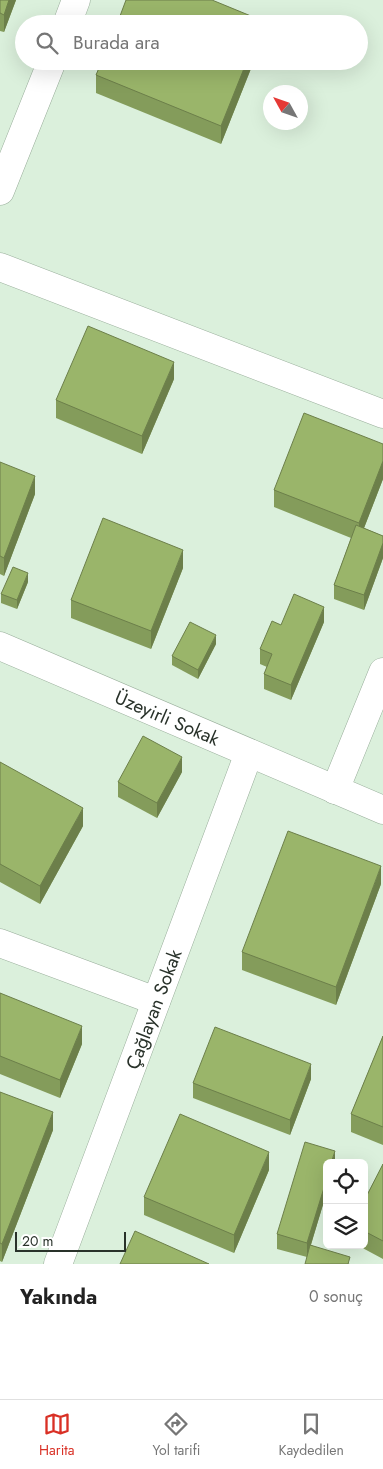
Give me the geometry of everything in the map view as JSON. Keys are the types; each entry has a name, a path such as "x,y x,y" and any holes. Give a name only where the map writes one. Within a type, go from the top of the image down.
{"street":[{"path":"70,15 76,0"},
{"path":"0,191 48,70"},
{"path":"0,267 383,414"},
{"name":"Üzeyirli Sokak","path":"0,646 383,810"},
{"path":"335,790 383,672"},
{"name":"Çağlayan Sokak","path":"58,1264 249,753"},
{"path":"0,943 156,1001"}],"building":[{"path":"0,0 9,0 4,15 0,13"},
{"path":"126,0 212,0 248,15 120,15"},
{"path":"98,70 243,70 221,126 96,75"},
{"path":"88,326 174,362 142,436 56,400"},
{"path":"304,413 383,444 383,461 359,523 274,490"},
{"path":"0,462 35,476 4,558 0,556"},
{"path":"103,518 183,550 151,631 71,600"},
{"path":"356,525 383,536 383,543 364,595 334,585"},
{"path":"13,567 28,573 17,600 1,594"},
{"path":"294,594 324,607 291,685 264,674 272,654 260,649 272,621 281,625"},
{"path":"190,622 216,635 198,670 172,656"},
{"path":"143,736 182,757 157,803 118,782"},
{"path":"0,762 83,808 40,886 0,864"},
{"path":"288,831 381,866 336,987 242,952"},
{"path":"0,993 82,1026 60,1080 0,1056"},
{"path":"215,1027 311,1064 290,1120 193,1083"},
{"path":"383,1036 383,1127 351,1114"},
{"path":"0,1092 53,1112 2,1244 0,1243"},
{"path":"180,1114 269,1152 234,1235 144,1197"},
{"path":"305,1142 335,1151 332,1159 323,1159 323,1191 307,1243 277,1234"},
{"path":"383,1164 383,1241 368,1233 368,1193"},
{"path":"135,1231 209,1264 120,1264"},
{"path":"310,1245 350,1257 348,1264 305,1264"}]}
